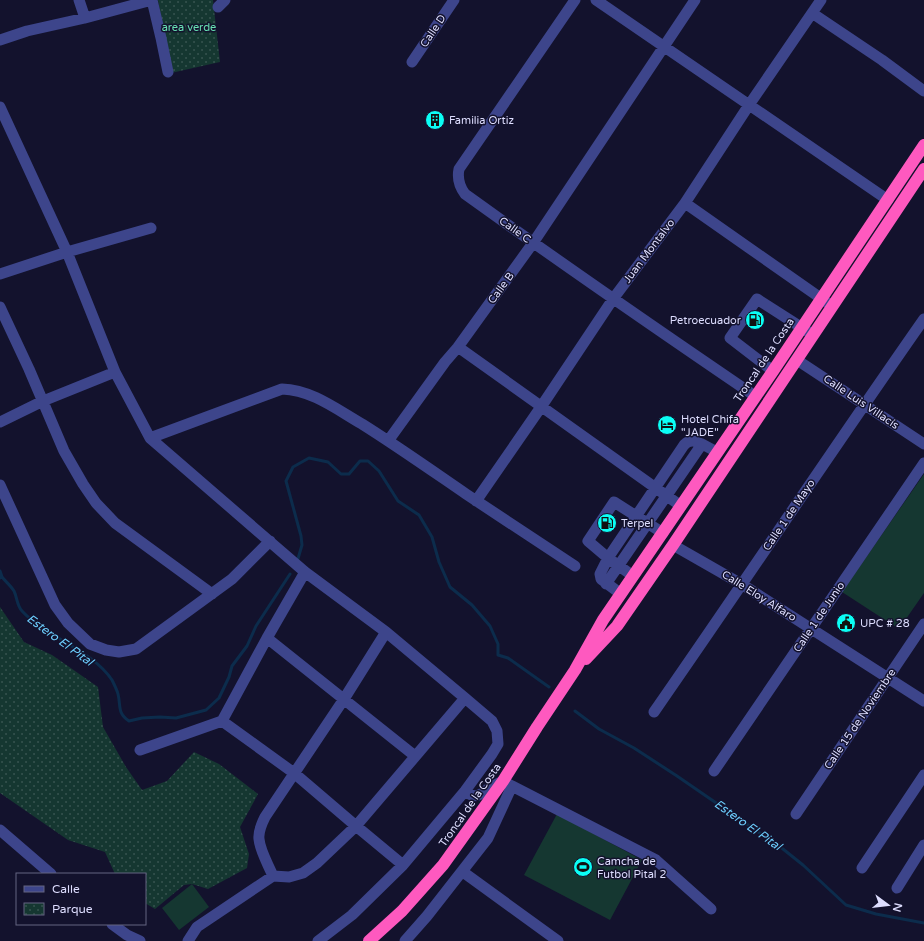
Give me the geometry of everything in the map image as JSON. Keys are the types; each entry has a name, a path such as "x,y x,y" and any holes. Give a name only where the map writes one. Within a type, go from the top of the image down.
{"highway":[{"name":"Troncal de la Costa","path":"575,670 617,626 797,360 812,335 827,303 888,200 924,145"},
{"name":"Troncal de la Costa","path":"369,941 402,911 443,865 508,784 537,727 575,670 597,630 632,576 773,371 801,327 827,303 920,184 924,169"}],"street":[{"path":"79,0 85,18"},
{"path":"0,40 27,31 85,18 152,0 168,72"},
{"name":"Calle D","path":"412,62 454,0"},
{"name":"Calle C","path":"575,0 459,169 460,184 465,194 533,243 756,396"},
{"path":"596,0 663,48 888,200"},
{"name":"Calle B","path":"388,441 533,243 695,0"},
{"name":"Juan Montalvo","path":"476,501 613,299 685,203 749,105 821,0"},
{"path":"812,13 882,60 924,91"},
{"path":"0,107 67,252 115,372 150,438 305,572 386,632 465,698 492,721 497,731 498,744 492,754 465,791 404,865 352,915 318,941"},
{"path":"685,203 827,303"},
{"path":"0,274 67,252 151,228"},
{"path":"773,371 730,338 757,299 812,335"},
{"path":"0,307 30,369 64,451 96,502 115,523 212,594"},
{"name":"Calle 1 de Mayo","path":"654,712 743,585 864,404 924,319"},
{"path":"458,347 681,506"},
{"name":"Calle Luis Villacís","path":"797,360 924,444"},
{"path":"0,422 43,401 115,372"},
{"path":"150,438 282,389 292,390 319,399 388,441 575,566"},
{"path":"621,594 606,584 601,579 600,574 608,558 636,515 686,442 693,440 717,452"},
{"path":"606,584 702,444"},
{"name":"Calle 1 de Junio","path":"714,771 924,463"},
{"path":"0,485 55,605 68,623 90,644 119,652 136,649 232,580 270,541"},
{"path":"632,576 588,541 614,502 663,533"},
{"name":"Calle Eloy Alfaro","path":"673,545 743,585 924,701"},
{"path":"140,750 222,721 305,572"},
{"name":"Calle 15 de Noviembre","path":"796,814 924,624"},
{"path":"273,876 259,838 265,817 344,699 386,632"},
{"path":"267,638 415,756"},
{"path":"188,941 197,927 273,876 289,877 302,873 317,863 356,826 465,698"},
{"path":"222,721 294,773 404,865"},
{"path":"862,868 924,775"},
{"path":"465,791 473,796 478,796 489,788 508,784 656,860 711,909"},
{"path":"406,941 463,872 491,833 508,784"},
{"path":"0,830 50,873"},
{"path":"897,888 924,845"},
{"path":"463,872 558,941"},
{"path":"113,925 127,935 140,941"}],"green space":[{"name":"area verde","path":"158,0 213,0 220,62 171,73"},
{"path":"924,474 924,593 899,629 842,592"},
{"path":"0,607 24,642 52,655 98,687 103,727 126,767 142,790 167,781 194,752 219,764 258,794 240,827 249,854 247,868 208,889 192,884 184,885 155,909 146,904 146,873 115,873 105,852 68,840 0,793"},
{"name":"Camcha de Futbol Pital 2","path":"557,814 642,860 610,920 524,875"},
{"path":"192,884 209,907 179,930 162,908"}],"waterway":[{"name":"Estero El Pital","path":"297,562 302,545 301,536 286,481 293,467 309,458 328,462 341,474 349,474 360,461 368,461 379,471 398,501 419,515 432,537 439,562 450,587 472,605 490,626 498,644 498,655 508,658 549,687"},
{"name":"Estero El Pital","path":"0,571 2,577"},
{"name":"Estero El Pital","path":"0,578 2,577 13,589 20,609 32,620 93,660 103,670 112,680 118,694 121,712 129,721 142,718 176,718 206,710 219,698 229,677 232,666 247,646 256,626 290,574"},
{"name":"Estero El Pital","path":"575,711 599,729 634,748 677,776 783,849 803,865 846,905 876,914 924,923"}],"place":[{"name":"Familia Ortiz","path":"435,120"},
{"name":"Petroecuador","path":"755,320"},
{"name":"Hotel Chifa \"JADE\"","path":"667,425"},
{"name":"Terpel","path":"607,523"},
{"name":"UPC # 28","path":"846,623"},
{"name":"Camcha de Futbol Pital 2","path":"583,867"}]}
